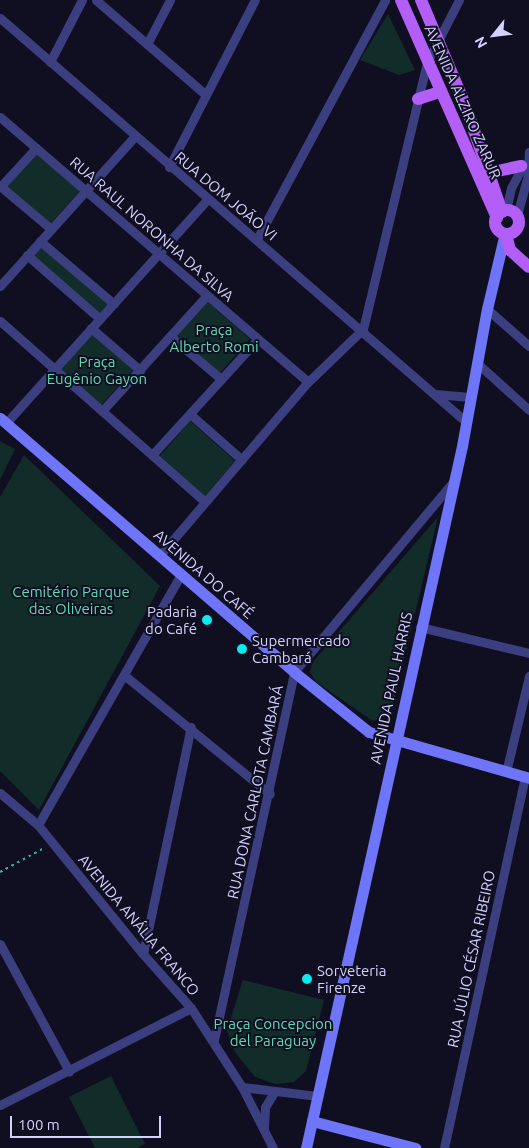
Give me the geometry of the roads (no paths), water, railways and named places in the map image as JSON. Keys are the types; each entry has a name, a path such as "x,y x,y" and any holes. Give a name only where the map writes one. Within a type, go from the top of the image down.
{"main road":[{"name":"AVENIDA ALZIRO ZARUR","path":"401,0 440,92 508,216"},
{"name":"AVENIDA ALZIRO ZARUR","path":"422,0 488,173 508,216"},
{"path":"418,99 440,92"},
{"path":"488,173 526,159"},
{"path":"506,234 516,230 508,216"},
{"path":"508,216 498,229 506,234 510,250 529,267"},
{"path":"508,216 529,234"}],"street":[{"path":"50,62 82,0"},
{"path":"96,0 206,95"},
{"path":"147,44 170,0"},
{"path":"169,168 255,0"},
{"path":"257,239 386,0"},
{"path":"160,555 308,382 363,329 427,62 459,0"},
{"name":"RUA DOM JOÃO VI","path":"0,18 169,168 257,239 363,329 465,421"},
{"name":"RUA RAUL NORONHA DA SILVA","path":"0,117 308,382"},
{"path":"0,286 134,137"},
{"path":"36,148 0,187 51,229"},
{"path":"508,216 528,175 526,159"},
{"path":"508,216 526,159"},
{"path":"3,420 92,328 207,200"},
{"name":"AVENIDA PAUL HARRIS","path":"306,1148 452,483 487,309 506,234"},
{"path":"40,241 114,304"},
{"path":"27,255 100,319"},
{"path":"102,411 207,295"},
{"path":"487,309 529,346"},
{"path":"0,321 205,502"},
{"path":"92,328 140,370"},
{"path":"170,336 221,379"},
{"path":"152,455 258,339"},
{"path":"477,363 529,410"},
{"path":"435,394 470,397"},
{"path":"190,414 242,460"},
{"name":"AVENIDA DO CAFÉ","path":"3,420 294,672 370,732 395,742 527,777"},
{"name":"RUA DONA CARLOTA CAMBARÁ","path":"214,1040 270,794 294,672 452,483"},
{"path":"38,825 181,574"},
{"path":"420,627 529,653"},
{"path":"124,674 191,727 270,794"},
{"path":"506,772 529,676"},
{"path":"143,954 191,727"},
{"name":"RUA JÚLIO CÉSAR RIBEIRO","path":"444,1148 527,777"},
{"name":"AVENIDA ANÁLIA FRANCO","path":"0,793 38,825 143,954 191,1008 214,1040 242,1087 273,1148"},
{"path":"0,944 69,1072"},
{"path":"0,1106 191,1008"},
{"path":"242,1087 318,1096"},
{"path":"265,1134 265,1107 275,1091"},
{"path":"312,1121 416,1148"}],"place":[{"name":"Padaria do Café","path":"207,620"},
{"name":"Supermercado Cambará","path":"242,649"},
{"name":"Sorveteria Firenze","path":"307,979"}],"park label":[{"name":"Praça Alberto Romi","path":"214,338"},
{"name":"Praça Eugênio Gayon","path":"97,370"},
{"name":"Cemitério Parque das Oliveiras","path":"71,600"},
{"name":"Praça Concepcion del Paraguay","path":"273,1032"}]}
